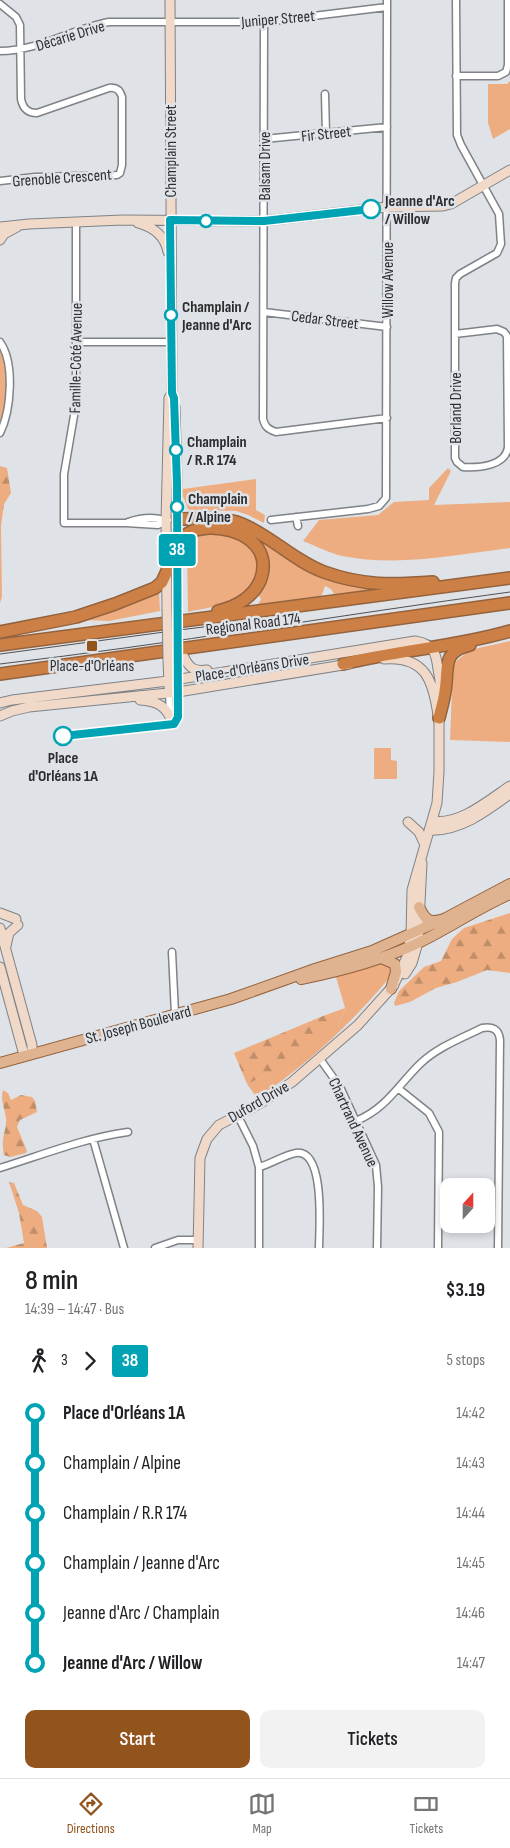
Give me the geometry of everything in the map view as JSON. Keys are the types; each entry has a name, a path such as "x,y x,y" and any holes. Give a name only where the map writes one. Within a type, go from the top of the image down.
{"highway":[{"path":"172,520 223,519 241,524 311,566 335,576 362,583 391,585 510,577"},
{"path":"0,643 224,610 240,603 252,594 259,583 262,571 262,558 255,545 243,535 229,530 203,529 188,533 180,542 177,558"},
{"path":"0,632 81,616 108,607 155,588 162,582 167,571"},
{"name":"Regional Road 174","path":"0,643 510,577"},
{"name":"Regional Road 174","path":"0,674 510,603"},
{"path":"439,718 445,690 446,666 452,653 458,649 510,631"},
{"path":"343,664 378,655 497,635"}],"main road":[{"name":"Champlain Street","path":"170,0 171,342 172,393 174,398 172,520 167,571 177,640 173,680 174,692"},
{"path":"0,226 123,220 264,221 387,207 443,206 451,204 510,170"},
{"path":"123,220 144,224 156,231 167,246 171,263"},
{"path":"0,240 10,230 30,224"},
{"name":"Champlain Street","path":"172,520 177,558 172,608 176,658"},
{"name":"Place-d'Orléans Drive","path":"0,703 173,680 415,641 422,642 431,647 436,653 441,686 437,801 422,860 419,907 414,939"},
{"path":"176,658 199,671 257,667"},
{"name":"Place-d'Orléans Drive","path":"0,716 29,707 174,692 389,658 400,659 416,666 428,678 433,685 439,718"},
{"path":"110,699 154,702 164,707 170,717"},
{"path":"432,821 442,823 456,819 510,786"},
{"path":"429,830 440,831 456,827 510,794"},
{"path":"437,801 439,810 444,815 456,819"},
{"path":"408,822 419,832 425,844"},
{"name":"Place-d'Orléans Drive","path":"414,939 412,890 415,875 422,860"},
{"name":"St. Joseph Boulevard","path":"275,984 328,974 381,958 446,918 510,884"},
{"name":"St. Joseph Boulevard","path":"0,1063 231,999 315,969 414,939 510,894"},
{"path":"419,907 426,919 436,921 446,918"},
{"path":"0,913 17,922 9,934 6,948"},
{"path":"0,928 32,1044 28,1054"},
{"name":"Duford Drive","path":"198,1244 202,1151 214,1129 226,1120 261,1103 281,1090 320,1059 364,1019 408,970 416,954 414,939"},
{"path":"381,958 391,961 396,967 391,989"},
{"path":"0,967 28,1054"}],"street":[{"path":"456,0 456,135 483,185"},
{"path":"456,76 498,76 506,72 508,64 508,0"},
{"name":"Juniper Street","path":"170,22 264,22 387,3"},
{"name":"Willow Avenue","path":"271,520 379,506 386,498 387,3"},
{"path":"0,4 19,21 21,50"},
{"name":"Décarie Drive","path":"0,51 21,50 103,24 170,22"},
{"name":"Balsam Drive","path":"264,22 263,419 268,430 276,432 387,418"},
{"name":"Grenoble Crescent","path":"0,181 35,177 113,176 120,173 122,169 121,92 117,89 109,88 37,113 31,113 26,110 21,100 21,50"},
{"path":"325,94 326,134"},
{"name":"Fir Street","path":"264,139 387,127"},
{"name":"Borland Drive","path":"455,334 497,330 504,332 507,336 509,423 507,452 498,463 466,467 459,465 455,458 455,334 456,278 496,253 500,247 499,214 483,185"},
{"name":"Famille-Côté Avenue","path":"76,222 76,404 64,474 64,523 126,523 158,518 172,520"},
{"name":"Cedar Street","path":"264,312 387,328"},
{"path":"0,342 8,360 9,406 5,423 0,432"},
{"path":"76,342 171,342"},
{"path":"296,517 298,526"},
{"name":"Champlain Street","path":"170,717 174,724 178,717 174,692"},
{"path":"172,952 175,1014"},
{"path":"356,1121 382,1106 421,1063 437,1051 482,1028 488,1027 496,1030 500,1040 498,1248"},
{"name":"Chartrand Avenue","path":"320,1059 340,1087 376,1164 378,1181 378,1248"},
{"path":"399,1089 429,1113 439,1132 438,1248"},
{"path":"238,1114 253,1146 259,1167 259,1248"},
{"path":"0,1168 93,1139 128,1132"},
{"path":"93,1139 124,1248"},
{"path":"259,1167 296,1153 303,1154 308,1158 318,1179 318,1248"},
{"path":"155,1248 178,1240 198,1244"}],"green space":[{"path":"510,81 510,129 493,139 488,123 488,84 507,84"},
{"path":"0,349 5,366 6,386 0,424"},
{"path":"0,466 7,468 11,493 4,504 1,526 2,597 0,603"},
{"path":"448,468 451,471 434,505 510,502 510,548 426,559 384,560 342,556 303,541 319,520 378,515 394,502 429,500 429,488"},
{"path":"256,479 256,510 265,515 264,523 236,511 190,510 183,496 183,489"},
{"path":"238,527 274,548 380,588 380,590 334,594 331,589 325,586 321,597 258,605 261,599 257,593 266,571"},
{"path":"205,533 229,536 243,541 255,554 257,562 256,571 250,587 237,599 219,606 188,612 187,546 190,536"},
{"path":"159,591 160,611 109,621 84,620"},
{"path":"510,641 510,742 450,740 453,664 470,650"},
{"path":"374,748 391,748 391,760 397,761 397,779 374,779"},
{"path":"510,913 510,973 487,970 436,988 410,1002 395,1006 394,1003 399,991 424,967 441,961 452,939 464,928"},
{"path":"382,963 391,970 390,977 360,1011 294,1072 257,1098 247,1084 265,1076 338,1026 345,1008 336,977"},
{"path":"345,1008 338,1026 299,1057 247,1084 234,1053"},
{"path":"3,1090 8,1093 11,1100 21,1095 32,1097 35,1101 37,1112 20,1120 17,1127 27,1151 26,1153 10,1157 4,1155 3,1149 6,1123 2,1101"},
{"path":"9,1182 14,1183 23,1205 37,1211 42,1217 47,1248 6,1248 24,1243 19,1213"}],"tram line":[{"path":"0,664 128,648 510,592"},
{"path":"0,654 285,617"}],"bus line":[{"name":"38","path":"63,736 174,724 178,717 177,483 174,398 172,393 170,220 264,221 371,209"}],"place":[{"name":"Jeanne d'Arc / Willow","path":"371,209"},
{"name":"Champlain / Jeanne d'Arc","path":"171,315"},
{"name":"Champlain / R.R 174","path":"176,450"},
{"name":"Champlain / Alpine","path":"177,507"},
{"name":"Place-d'Orléans","path":"92,646"},
{"name":"Place d'Orléans 1A","path":"63,736"}]}
